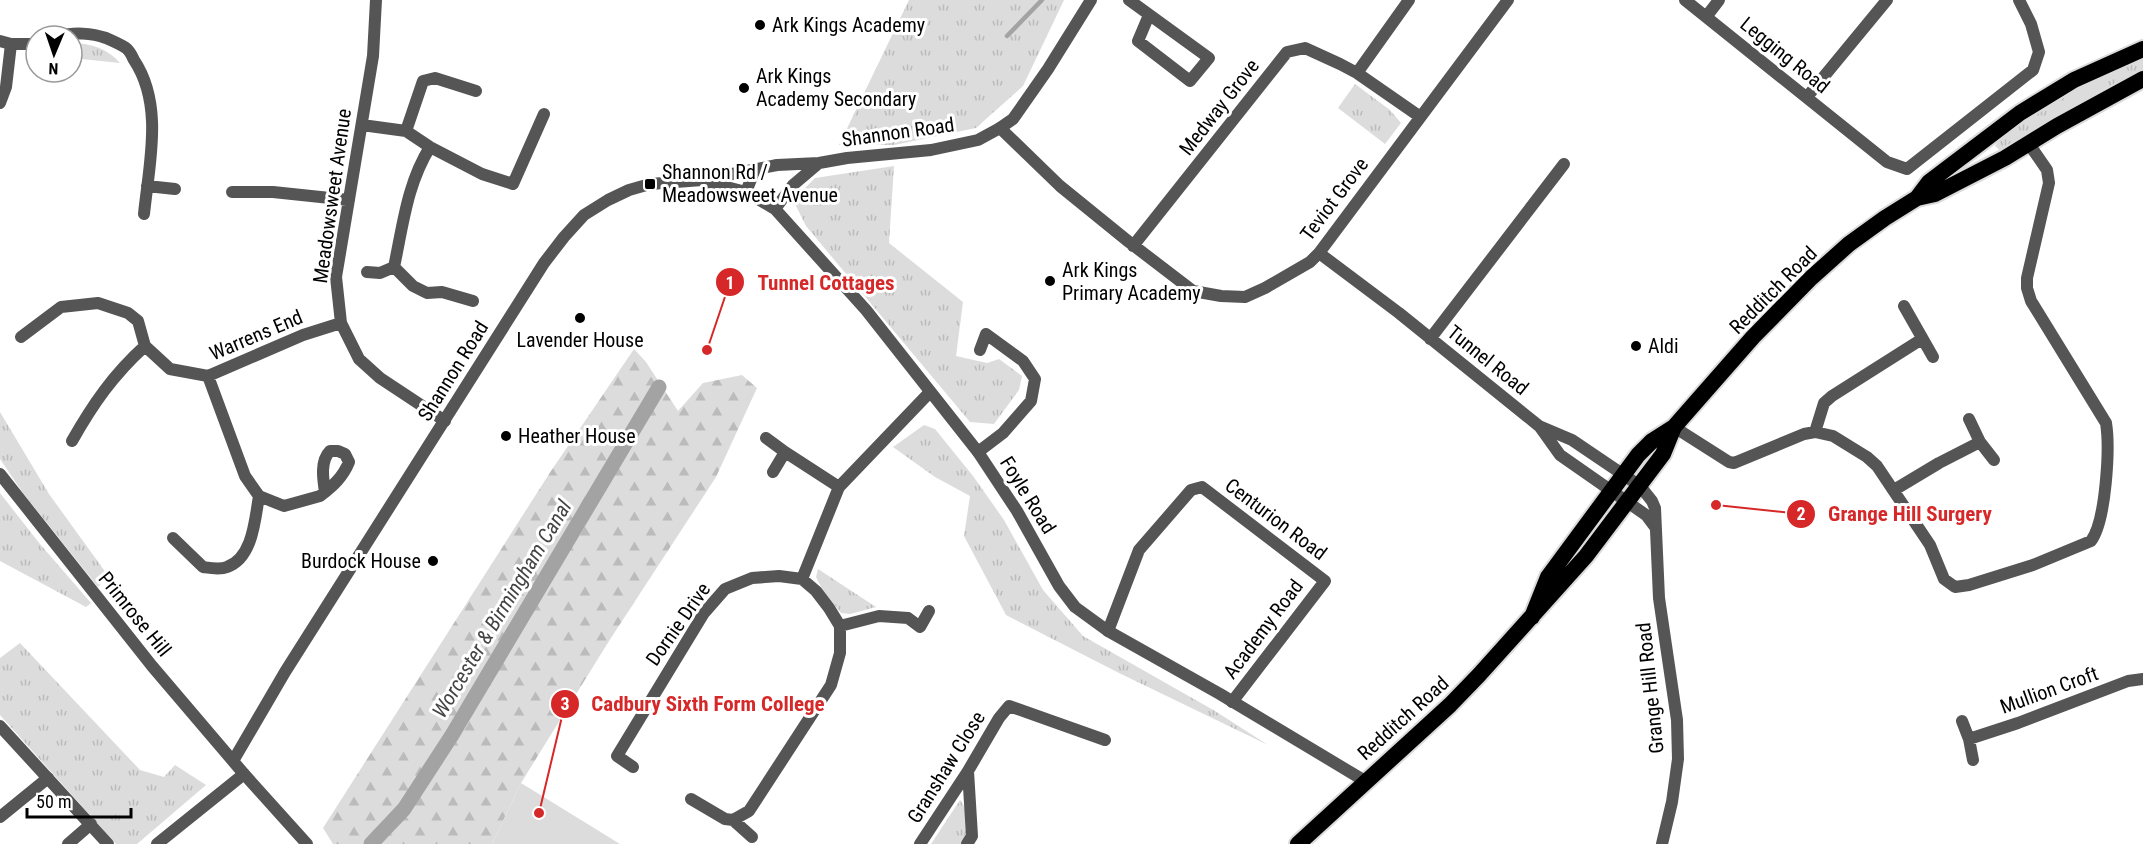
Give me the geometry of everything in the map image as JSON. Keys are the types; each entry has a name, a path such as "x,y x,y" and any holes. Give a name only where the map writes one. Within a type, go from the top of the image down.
{"highway":[{"name":"Redditch Road","path":"1917,198 1929,182 2020,113 2074,80 2143,49"},
{"name":"Redditch Road","path":"1532,617 1548,577 1623,473 1652,441 1674,428 1753,338 1811,278 1849,244 1917,198 1935,194 2006,158 2094,104 2143,79"},
{"path":"1992,136 1992,150 1999,157 2006,158"},
{"name":"Redditch Road","path":"1298,844 1450,705 1532,617 1586,556 1640,486 1664,454 1674,428"}],"street":[{"name":"Meadowsweet Avenue","path":"376,0 373,56 336,277 341,323 359,359 380,378 445,421"},
{"name":"Shannon Road","path":"233,761 285,672 544,263 584,215 628,190 650,184 702,180 777,165 819,163 931,150 978,140 1013,119 1048,69 1091,0"},
{"path":"1128,0 1149,15 1209,58 1190,81 1138,41 1149,15"},
{"path":"1357,73 1409,0"},
{"name":"Teviot Grove","path":"1000,128 1060,186 1133,246 1193,291 1245,297 1310,262 1319,253 1419,116 1508,0"},
{"name":"Legging Road","path":"1685,0 1887,162 1908,170 2033,70 2039,52 2031,24 2019,0"},
{"path":"1706,17 1719,0"},
{"path":"1807,97 1887,0"},
{"path":"84,34 99,35 128,49 142,71 150,96 152,134 144,214"},
{"path":"0,103 6,87 5,42 24,43"},
{"name":"Medway Grove","path":"1133,246 1287,52 1305,48 1357,73 1419,116"},
{"path":"406,131 423,81 435,78 476,91"},
{"path":"362,125 406,131 430,147 482,174 513,184 544,114"},
{"path":"1674,428 1734,463 1804,434 1815,432 1833,436 1868,457 1877,466 1930,545 1944,579 1955,587 2033,565 2091,541 2098,526 2107,478 2106,423 2031,301 2027,288 2027,278 2049,183 2047,170 2029,144"},
{"path":"393,267 406,204 420,163 430,147"},
{"name":"Shannon Road","path":"775,209 793,185 819,163"},
{"path":"1430,339 1564,164"},
{"path":"777,165 801,178"},
{"path":"746,192 755,169"},
{"name":"Foyle Road","path":"702,180 746,192 775,209 866,310 978,452 1017,511 1059,586 1075,607 1108,631 1365,781"},
{"path":"147,186 175,189"},
{"path":"232,192 273,192 348,200"},
{"name":"Tunnel Road","path":"1319,253 1399,313 1539,426 1572,440 1640,486"},
{"path":"367,272 380,273 393,267"},
{"path":"393,267 413,286 427,292 442,292 473,301"},
{"path":"21,337 61,307 98,303 128,313 138,321 145,346 170,369 208,376"},
{"path":"1904,306 1933,357"},
{"name":"Warrens End","path":"259,496 245,476 208,376 303,335 341,323"},
{"path":"978,452 1003,433 1031,401 1035,379 1023,361 986,334 980,351"},
{"path":"1815,432 1824,403 1832,396 1922,339"},
{"path":"72,441 95,401 124,366 145,346"},
{"path":"691,799 725,819 733,820 749,812 831,685 840,652 840,627 816,591 802,579 839,487 930,392"},
{"path":"1969,419 1980,442 1994,460"},
{"path":"1539,426 1560,455 1646,515 1655,527"},
{"path":"766,438 839,487"},
{"path":"1894,490 1980,442"},
{"path":"773,472 785,452"},
{"name":"Primrose Hill","path":"0,474 144,656 307,844"},
{"name":"Grange Hill Road","path":"1640,486 1655,508 1659,598 1674,701 1677,739 1678,759 1672,802 1662,844"},
{"name":"Centurion Road","path":"1108,631 1139,550 1191,490 1198,487 1202,487 1325,581"},
{"path":"173,538 203,567 224,568 242,557 252,534 259,496 284,506 320,496 325,492"},
{"name":"Dornie Drive","path":"633,767 617,756 704,613 725,589 753,578 779,576 802,579"},
{"name":"Academy Road","path":"1233,702 1325,581"},
{"path":"840,627 879,616 908,618 920,627 929,611"},
{"name":"Mullion Croft","path":"1969,739 2128,681 2143,679"},
{"name":"Granshaw Close","path":"921,844 999,718 1009,706 1105,740"},
{"path":"1962,721 1969,739 1973,760"},
{"path":"1,729 108,844"},
{"path":"967,844 972,836 968,771"},
{"path":"157,844 244,774"},
{"path":"0,817 48,778"},
{"path":"733,820 752,837"},
{"path":"68,844 91,824"}],"green space":[{"path":"909,0 1064,0 1023,86 976,128 894,145 839,145"},
{"path":"84,44 99,48 120,63 84,59"},
{"path":"2143,54 2143,70 2104,89 2002,152 1995,146 2000,138 2059,95"},
{"path":"1355,84 1390,110 1401,123 1385,144 1338,108"},
{"path":"894,166 889,243 963,302 956,356 987,363 999,359 1022,376 1019,390 994,424 970,422 806,226 796,206 802,191 815,178"},
{"path":"634,349 646,362 678,411 703,383 742,375 757,388 716,477 609,641 521,783 492,844 333,844 323,828 551,471"},
{"path":"0,412 49,494 109,577 98,587 23,493 0,459"},
{"path":"924,425 935,429 973,476 1004,520 1043,590 1083,636 1215,711 1268,745 1006,615 964,536 970,496 935,477 893,447"},
{"path":"0,493 91,603 86,607 0,561"},
{"path":"818,569 876,607 850,614 841,613 822,589 816,577"},
{"path":"20,643 140,770 164,777 175,765 206,785 137,844 116,844 0,715 0,658"},
{"path":"521,783 620,844 492,844"},
{"path":"960,800 967,822 962,844 931,844"}],"waterway":[{"path":"1007,36 1042,0"},
{"name":"Worcester & Birmingham Canal","path":"371,844 404,809 452,735 659,387"}],"place":[{"name":"Ark Kings Academy","path":"760,25"},
{"name":"Ark Kings Academy Secondary","path":"744,88"},
{"name":"Shannon Rd / Meadowsweet Avenue","path":"650,184"},
{"name":"Ark Kings Primary Academy","path":"1050,281"},
{"name":"Lavender House","path":"580,318"},
{"name":"Aldi","path":"1636,346"},
{"name":"Tunnel Cottages","path":"707,350"},
{"name":"Heather House","path":"506,436"},
{"name":"Grange Hill Surgery","path":"1716,505"},
{"name":"Burdock House","path":"433,561"},
{"name":"Cadbury Sixth Form College","path":"539,813"}]}
